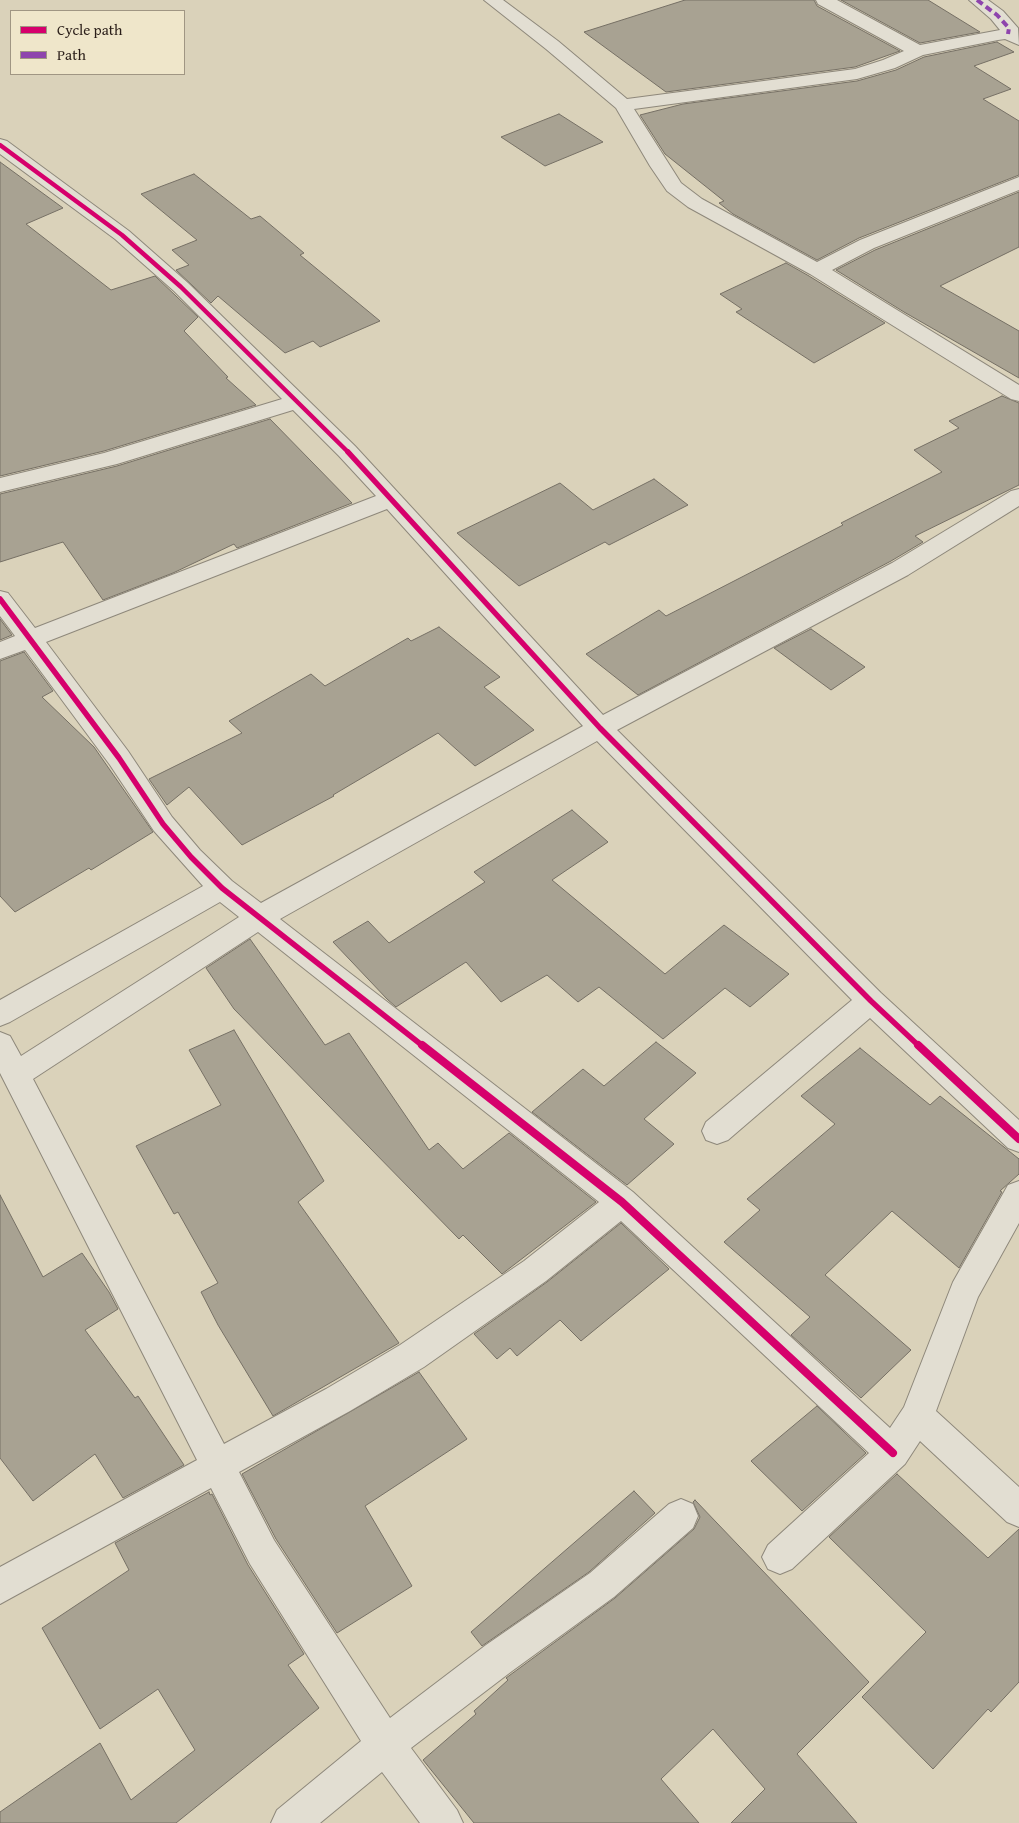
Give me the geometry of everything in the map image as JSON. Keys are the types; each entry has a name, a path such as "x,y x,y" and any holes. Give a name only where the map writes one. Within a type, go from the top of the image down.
{"street":[{"path":"493,0 552,45 623,105 646,146 674,187 719,218 817,270 1019,394"},
{"path":"824,0 918,51"},
{"path":"623,105 857,74 889,64 918,51 1013,37 1010,28 997,15 977,0"},
{"path":"0,145 137,248 181,286 346,451 600,728 871,1000 1019,1139"},
{"path":"817,270 867,244 1019,183"},
{"path":"0,485 108,458 298,402"},
{"path":"16,1074 260,916 600,728 900,569 1019,496"},
{"path":"0,651 390,499"},
{"path":"0,599 120,758 163,824 191,858 222,888 622,1202 893,1454"},
{"path":"0,1014 222,888"},
{"path":"716,1132 871,1000"},
{"path":"0,1044 262,1552 385,1745 444,1823"},
{"path":"780,1557 893,1454 917,1416 964,1292 1019,1194"},
{"path":"0,1586 338,1400 412,1356 534,1271 622,1202"},
{"path":"917,1416 1019,1510"},
{"path":"290,1823 385,1745 499,1658 602,1585 680,1516"}],"building":[{"path":"685,0 814,0 817,6 900,51 855,67 666,92 584,32"},
{"path":"841,0 928,0 980,32 920,43"},
{"path":"997,42 1014,52 974,66 1011,89 983,99 1019,121 1019,175 859,238 817,260 733,214 719,203 724,201 665,154 640,115 683,104 857,81 896,70 924,57"},
{"path":"559,114 603,142 545,166 501,137"},
{"path":"0,162 63,208 26,224 111,290 155,276 198,317 184,331 228,377 226,378 256,405 104,451 0,476"},
{"path":"194,174 251,219 260,216 304,253 300,255 380,321 320,347 313,341 285,353 218,296 211,303 176,270 189,265 172,250 197,240 141,194"},
{"path":"1019,192 1019,247 940,286 1019,331 1019,378 904,312 836,270 875,250"},
{"path":"786,263 885,323 814,363 736,312 742,309 720,294"},
{"path":"1002,396 1019,403 1019,485 915,536 923,542 891,561 638,695 586,654 659,610 666,616 843,525 841,523 942,472 914,450 959,428 949,421"},
{"path":"270,419 352,503 237,548 234,544 173,573 103,600 63,542 0,562 0,494 117,466"},
{"path":"654,479 688,505 609,545 605,542 519,586 457,533 560,483 593,510"},
{"path":"0,619 12,635 0,640"},
{"path":"439,627 500,677 484,687 534,730 475,766 438,733 334,796 242,845 189,787 167,805 149,779 242,733 229,721 311,674 325,686 408,638 411,641"},
{"path":"811,629 865,667 831,690 774,648"},
{"path":"24,652 53,691 42,697 94,747 153,832 91,870 89,868 15,912 0,896 0,661"},
{"path":"572,810 608,842 552,880 665,974 724,925 789,974 750,1007 725,988 663,1039 599,987 578,1002 547,975 501,1002 466,962 396,1007 333,942 368,921 389,943 485,882 474,872"},
{"path":"250,939 325,1045 349,1033 429,1150 438,1143 463,1169 509,1133 596,1202 502,1274 463,1235 459,1239 234,1009 206,968"},
{"path":"234,1030 324,1181 298,1202 399,1343 273,1416 218,1325 201,1292 218,1283 178,1212 174,1214 136,1146 221,1105 189,1050"},
{"path":"656,1042 696,1073 644,1119 674,1144 627,1185 532,1112 583,1069 604,1086"},
{"path":"860,1048 930,1105 940,1096 1019,1159 1019,1174 1000,1191 1002,1192 959,1268 892,1211 825,1275 911,1350 861,1398 791,1335 810,1317 724,1242 760,1210 747,1199 835,1124 801,1096"},
{"path":"0,1195 43,1277 82,1253 109,1292 118,1309 85,1330 135,1398 138,1396 184,1465 123,1498 95,1454 33,1501 0,1458"},
{"path":"621,1223 669,1269 581,1341 560,1320 517,1356 510,1348 497,1359 474,1334 547,1282"},
{"path":"419,1372 467,1439 365,1506 412,1586 337,1633 276,1539 242,1474"},
{"path":"817,1406 866,1453 802,1511 751,1461"},
{"path":"897,1474 988,1558 1019,1529 1019,1682 991,1712 988,1709 933,1769 862,1697 926,1632 829,1537"},
{"path":"634,1491 655,1513 589,1572 482,1646 471,1632"},
{"path":"209,1492 210,1495 212,1494 248,1565 304,1654 288,1665 319,1708 176,1823 0,1823 0,1812 100,1743 131,1800 195,1750 158,1689 100,1729 42,1628 129,1570 115,1543"},
{"path":"695,1500 869,1682 797,1754 857,1823 731,1823 765,1789 713,1729 661,1779 699,1823 474,1823 423,1760 476,1714 474,1711 508,1680 506,1678 615,1598 694,1529 700,1517 693,1502"}],"marked path":[{"path":"977,0 997,15 1009,28 1008,34"}],"cycle path":[{"path":"0,145 122,235 181,287 347,451 600,728 871,1001 1019,1139"},
{"path":"0,599 119,758 163,824 191,857 222,888 622,1202 893,1453"}]}
